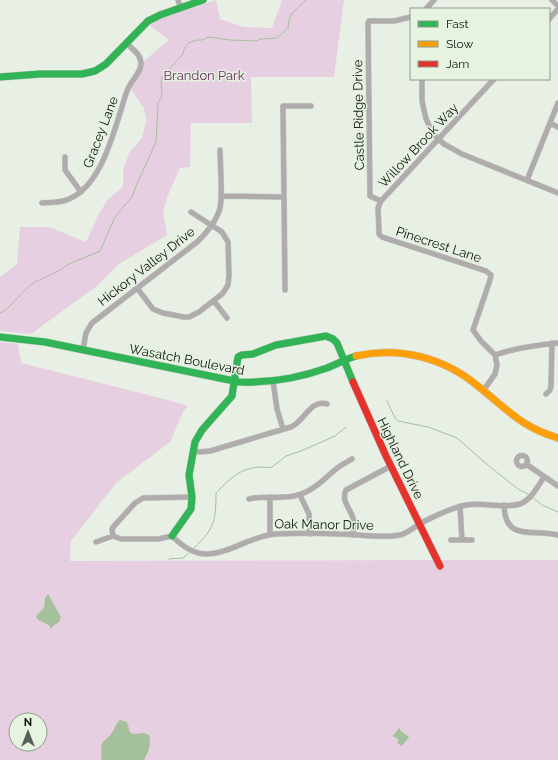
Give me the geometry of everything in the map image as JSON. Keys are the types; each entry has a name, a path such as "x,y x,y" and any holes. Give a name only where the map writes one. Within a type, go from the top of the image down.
{"street":[{"path":"178,0 181,8"},
{"path":"0,78 89,73 101,68 148,21 160,15 203,0"},
{"path":"427,8 434,0"},
{"path":"550,18 558,8 552,0"},
{"name":"Castle Ridge Drive","path":"381,201 370,196 368,21 394,21 410,17"},
{"name":"Gracey Lane","path":"42,203 64,201 76,196 89,184 99,170 127,90 140,68 140,59 138,55 126,43"},
{"path":"422,80 422,101 426,119 438,139 451,149 558,193"},
{"name":"Willow Brook Way","path":"379,234 378,208 381,201 493,80"},
{"path":"527,180 558,103"},
{"path":"284,290 283,106 311,106"},
{"path":"550,123 558,127"},
{"name":"Hickory Valley Drive","path":"83,350 86,333 92,323 202,238 220,206 220,150"},
{"path":"65,157 66,170 70,178 81,192"},
{"path":"221,196 283,197"},
{"path":"137,288 153,309 178,317 189,317 214,301 228,286 229,248 226,237 211,224 191,212"},
{"name":"Pinecrest Lane","path":"379,234 393,241 486,271 490,275 490,280 474,330 481,341 495,355"},
{"path":"214,301 227,318"},
{"name":"Highland Drive","path":"234,382 236,360 240,355 253,354 276,345 321,336 329,336 335,340 355,389 440,566"},
{"name":"Wasatch Boulevard","path":"0,337 39,341 234,382 254,383 273,381 317,371 357,356 375,353 414,355 428,359 467,377 519,422 538,432 558,438"},
{"path":"483,391 497,370 498,365 495,355 502,352 558,343"},
{"path":"546,394 552,386 552,344"},
{"path":"273,381 277,409 283,429"},
{"path":"96,542 113,536 121,539 172,536 190,511 192,504 189,475 193,450 197,438 202,430 231,399 234,382"},
{"path":"193,450 199,452 210,451 296,425 315,405 319,403 327,404"},
{"path":"249,499 262,497 291,497 300,495 322,482 337,468 352,459"},
{"path":"526,464 558,486"},
{"path":"353,535 354,520 345,500 346,490 391,466"},
{"name":"Oak Manor Drive","path":"172,536 179,543 189,549 199,554 207,554 222,551 270,535 401,535 420,524 460,506 516,505 526,501 544,477"},
{"path":"300,495 309,514 310,534"},
{"path":"113,536 112,529 114,526 139,500 147,497 192,497"},
{"path":"270,497 270,535"},
{"path":"504,505 505,518 507,523 514,530 523,532 548,532 558,535"},
{"path":"460,506 462,540"},
{"path":"451,540 472,540"}],"green space":[{"name":"Brandon Park","path":"216,0 220,19 243,27 272,28 282,0 344,0 334,77 251,77 252,123 191,123 190,167 180,168 168,195 163,212 167,235 119,264 97,286 31,334 0,331 0,277 17,264 20,227 49,227 86,242 108,199 123,187 123,170 129,153 142,138 146,121 144,108 131,90 141,74 144,61 169,40 149,25 157,20"},
{"path":"0,342 18,344 21,363 188,406 183,412 170,442 116,483 71,541 70,561 558,560 558,760 0,760"}],"shaded area":[{"path":"48,594 61,617 59,622 51,629 49,625 38,620 36,616 44,608 45,598"},
{"path":"120,720 127,722 130,732 133,734 144,733 149,735 150,745 144,760 101,760 102,744"},
{"path":"399,728 409,737 402,746 397,743 399,740 393,736"}],"waterway":[{"path":"0,313 6,310 33,283 69,264 100,251 115,217 132,197 156,142 158,103 162,96 161,81 163,76 183,54 184,49 190,42 209,37 230,40 256,41 261,39 277,38 288,28 292,13 306,0"},
{"path":"387,401 398,421 428,427 457,438 518,489 528,494"},
{"path":"194,548 210,530 214,518 216,493 230,479 245,470 259,467 272,467 286,456 335,436 346,427"},
{"path":"533,498 542,505 558,512"},
{"path":"169,559 183,558 189,553"}],"traffic: fast":[{"path":"0,77 40,74 82,74 95,71 106,64 148,21 160,15 203,0"},
{"path":"172,536 191,509 192,497 189,475 195,442 202,430 232,396 238,357 253,354 276,345 326,336 333,339 337,343 353,382"},
{"path":"0,337 45,342 239,382 273,381 306,375 356,356"}],"traffic: slow":[{"path":"356,356 373,353 405,354 437,362 466,377 524,423 545,434 558,438"}],"traffic: jam":[{"path":"353,382 386,456 440,566"}]}
